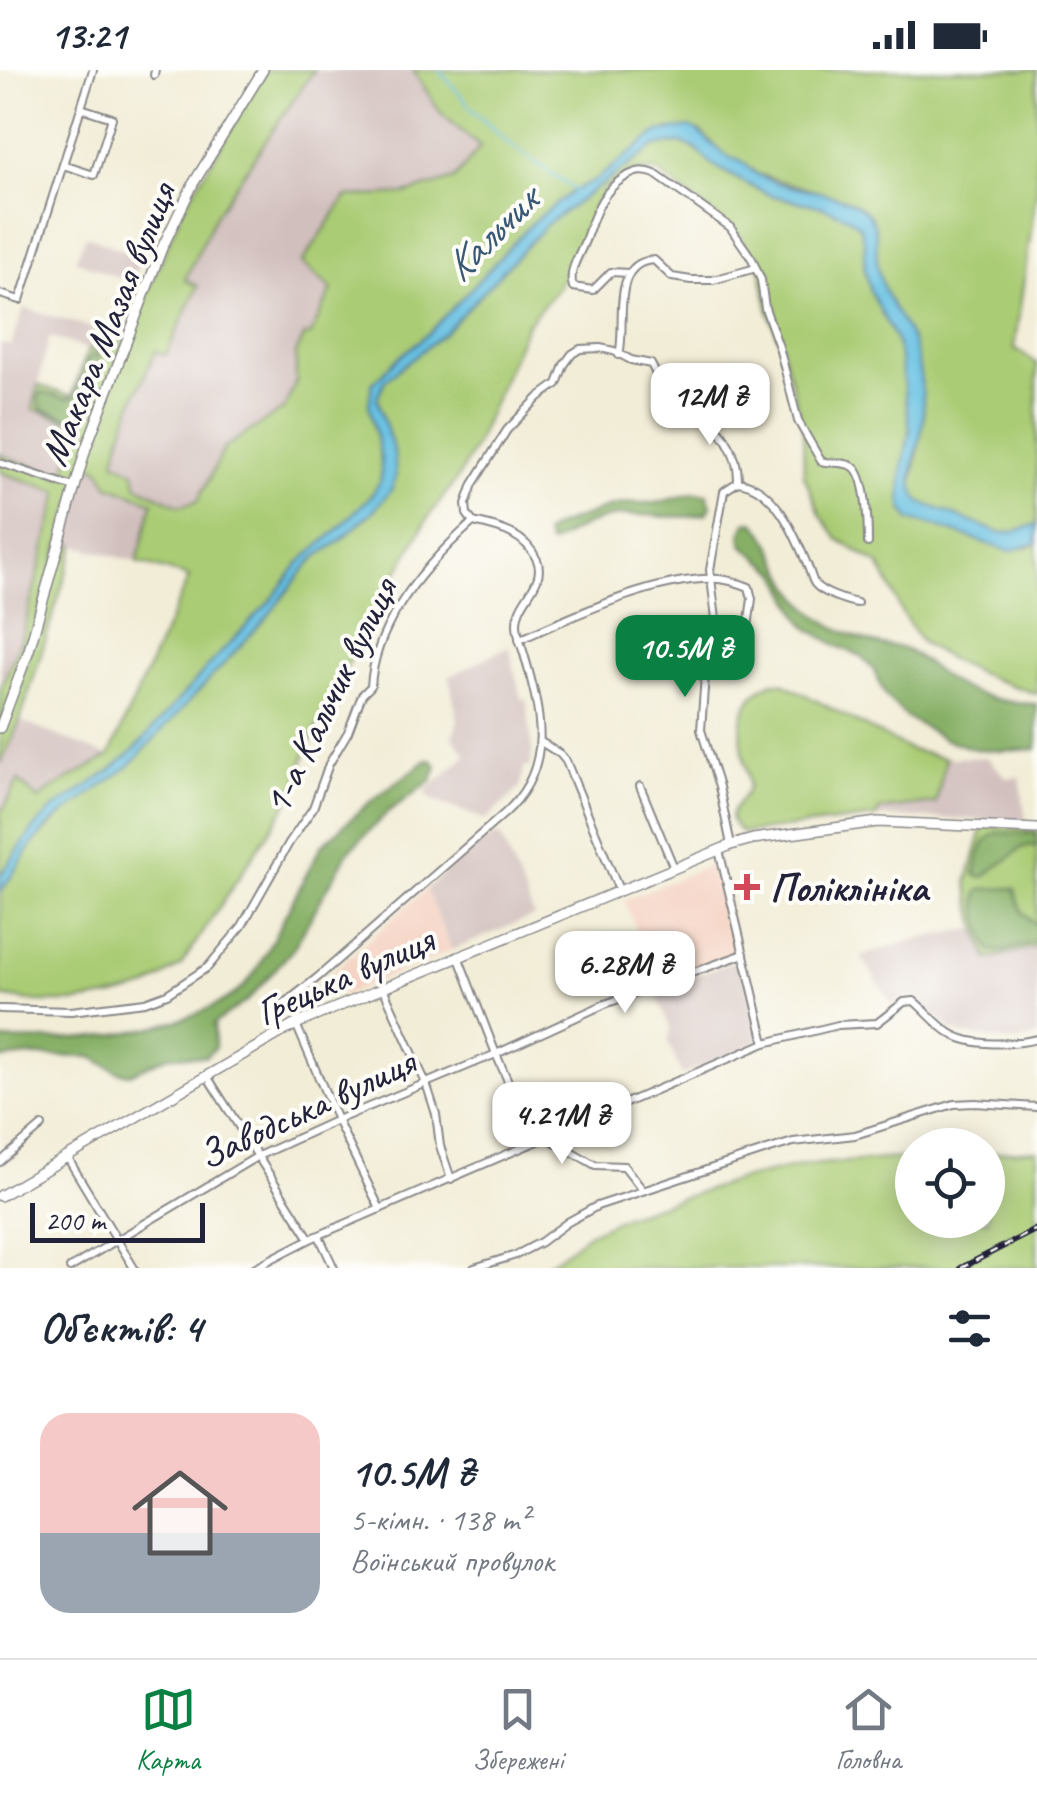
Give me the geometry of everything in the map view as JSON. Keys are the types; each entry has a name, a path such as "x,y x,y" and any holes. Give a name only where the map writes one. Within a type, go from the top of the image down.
{"street":[{"path":"0,294 20,300 93,70"},
{"name":"Макара Мазая вулиця","path":"0,728 29,650 74,487 123,348 179,211 263,70"},
{"path":"63,165 94,175 112,118 81,108"},
{"path":"629,274 611,272 593,290 575,288 571,283 600,202 619,181 636,172 645,170 666,182 730,228 761,280 765,308 798,421 820,460 851,465 859,472 868,543"},
{"path":"620,355 622,301 629,274 636,266 649,260 672,277 703,281 756,268"},
{"path":"276,1035 274,1018 284,1004 515,804 536,768 541,742 538,714 519,640 517,615 538,577 537,560 517,536 505,529 473,522 467,514 467,498 497,443 538,398 557,384 566,361 577,350 600,348 651,364 670,402 695,411 719,430 729,446 738,482"},
{"path":"0,463 74,487"},
{"path":"731,845 720,786 700,730 716,615 710,579 722,496 730,485 738,482 757,488 774,502 814,584 830,596 857,604"},
{"name":"1-а Кальчик вулиця","path":"0,1009 71,1011 145,1002 167,994 208,966 242,926 282,853 313,808 329,764 348,732 362,695 371,686 377,652 402,601 473,522"},
{"path":"519,640 676,582 710,579 749,587 752,596 745,648 710,654"},
{"path":"541,742 566,761 619,890"},
{"path":"640,786 674,868"},
{"name":"Грецька вулиця","path":"0,1196 296,1024 731,845 753,838 878,822 1037,829"},
{"path":"719,850 765,1043"},
{"name":"Заводська вулиця","path":"70,1268 258,1156 605,1004 744,954"},
{"path":"458,956 536,1142"},
{"path":"383,987 426,1083 451,1179"},
{"path":"254,1268 310,1239 765,1043 838,1025 877,1023 909,1000 962,1038 1016,1045 1037,1040"},
{"path":"296,1024 380,1209"},
{"path":"206,1075 310,1239"},
{"path":"474,1268 542,1242 598,1206 794,1142 856,1135 954,1104 1037,1107"},
{"path":"0,1162 42,1126"},
{"path":"547,1137 594,1165 624,1166 642,1190"},
{"path":"68,1157 134,1268"},
{"path":"319,1236 334,1268"}],"shaded area":[{"path":"314,70 413,70 441,113 480,146 455,179 405,194 346,197 332,288 309,337 305,335 296,353 296,382 284,409 225,447 198,502 180,506 138,486 134,471 115,461 121,431 157,350 165,354 198,286 185,280 216,214"},
{"path":"86,235 142,258 131,283 75,260"},
{"path":"24,308 110,333 103,354 49,337 33,409 79,424 64,476 0,455 0,343 11,346"},
{"path":"83,463 99,468 108,485 153,502 137,562 61,542"},
{"path":"0,472 59,491 21,640 0,689"},
{"path":"509,646 521,699 526,699 532,752 520,788 486,820 432,800 425,792 467,755 453,737 458,720 449,677"},
{"path":"20,721 109,756 38,800 18,781 0,810 0,765"},
{"path":"987,757 1007,778 1020,777 1026,821 877,817 878,810 936,803 946,758"},
{"path":"496,835 501,837 534,916 452,950 426,889 476,846"},
{"path":"718,862 739,952 657,982 624,900"},
{"path":"426,889 452,950 343,995 333,972"},
{"path":"977,928 989,959 1037,946 1037,1036 1015,1042 963,1035 951,1030 916,998 902,999 893,1006 861,956 916,939"},
{"path":"741,959 760,1041 682,1075 668,1042 671,1030 655,990"}],"green space":[{"path":"266,70 314,70 216,214 185,280 198,286 166,355 156,351 138,391 115,461 134,471 138,486 180,506 198,501 225,447 284,409 296,382 296,353 305,335 310,336 332,289 302,263 346,197 405,194 455,179 480,147 441,113 413,70 1037,70 1037,189 1014,348 1037,364 1037,524 1000,534 920,502 914,495 912,485 924,416 916,356 911,339 883,291 876,262 874,223 868,214 832,196 757,174 728,157 699,131 669,129 593,182 573,191 533,222 430,332 372,384 369,404 381,459 381,481 371,496 299,563 273,598 136,748 110,771 52,810 0,876 0,810 18,780 39,800 109,756 189,577 137,562 153,502 108,485 99,468 83,463 181,212"},
{"path":"682,143 759,190 831,209 859,226 864,237 867,279 896,341 906,382 910,424 901,484 904,508 910,520 1028,547 1037,543 1037,694 956,663 921,642 879,565 838,539 821,516 804,475 803,427 769,313 760,267 738,234 656,171 630,172 606,188 557,289 527,324 475,446 459,476 429,516 359,641 307,749 298,781 284,809 181,965 148,987 115,996 78,1002 37,1002 0,996 0,893 34,842 67,810 129,766 268,616 306,567 375,509 394,452 377,398 385,380 443,334 546,225 655,146"},
{"path":"110,333 124,338 0,725 0,689 21,640 59,492 0,472 0,455 64,476 79,424 33,409 38,385 72,396 88,349 103,354"},
{"path":"93,355 99,357 100,363 79,418 41,409 41,392 67,399 74,397"},
{"path":"695,493 707,494 711,506 707,513 688,517 609,518 549,544 545,534 608,507 656,503"},
{"path":"754,522 799,596 823,619 861,639 910,652 948,680 979,695 1037,704 1037,749 974,749 946,740 906,717 885,695 873,669 861,656 809,629 778,573 743,545 741,534 746,523"},
{"path":"61,542 75,545 20,721 0,765 0,733 19,688"},
{"path":"773,682 783,683 910,750 946,758 936,803 879,810 877,817 742,833 732,814 749,784 741,739 743,716 752,697"},
{"path":"427,760 437,767 432,780 388,812 348,852 293,949 249,999 214,1024 215,1048 205,1057 170,1055 130,1074 118,1072 92,1057 0,1059 0,1040 67,1039 132,1032 185,1018 229,998 258,968 321,846 370,802"},
{"path":"983,826 1037,830 1037,946 988,959 967,883"},
{"path":"996,833 1037,834 1037,846 1023,847 986,876 979,877 975,874 981,850"},
{"path":"1015,888 1022,911 1037,926 1037,941 991,951 980,922 978,892"},
{"path":"1037,1150 1037,1268 540,1268 588,1234 625,1216 741,1179 804,1165 895,1158 895,1238 1005,1238 1005,1152"}],"water":[{"path":"690,127 758,175 842,198 866,212 876,232 881,280 911,339 919,367 923,413 914,463 915,494 920,502 1000,533 1037,524 1037,543 1009,551 910,520 902,507 903,465 910,429 898,345 871,292 860,227 848,217 823,207 770,195 751,186 710,163 695,148 682,143 655,146 546,225 443,334 385,380 377,398 394,452 396,475 392,489 340,541 306,567 268,616 129,766 52,822 0,893 0,876 32,831 52,810 110,771 136,748 273,598 299,563 371,496 381,480 381,459 369,404 372,384 430,332 533,222 658,132"}],"waterway":[{"path":"439,70 507,142 576,191"}],"railway":[{"path":"961,1268 1037,1229"}],"place":[{"name":"Поліклініка","path":"747,887"}],"water label":[{"name":"Кальчик","path":"490,233"}]}
